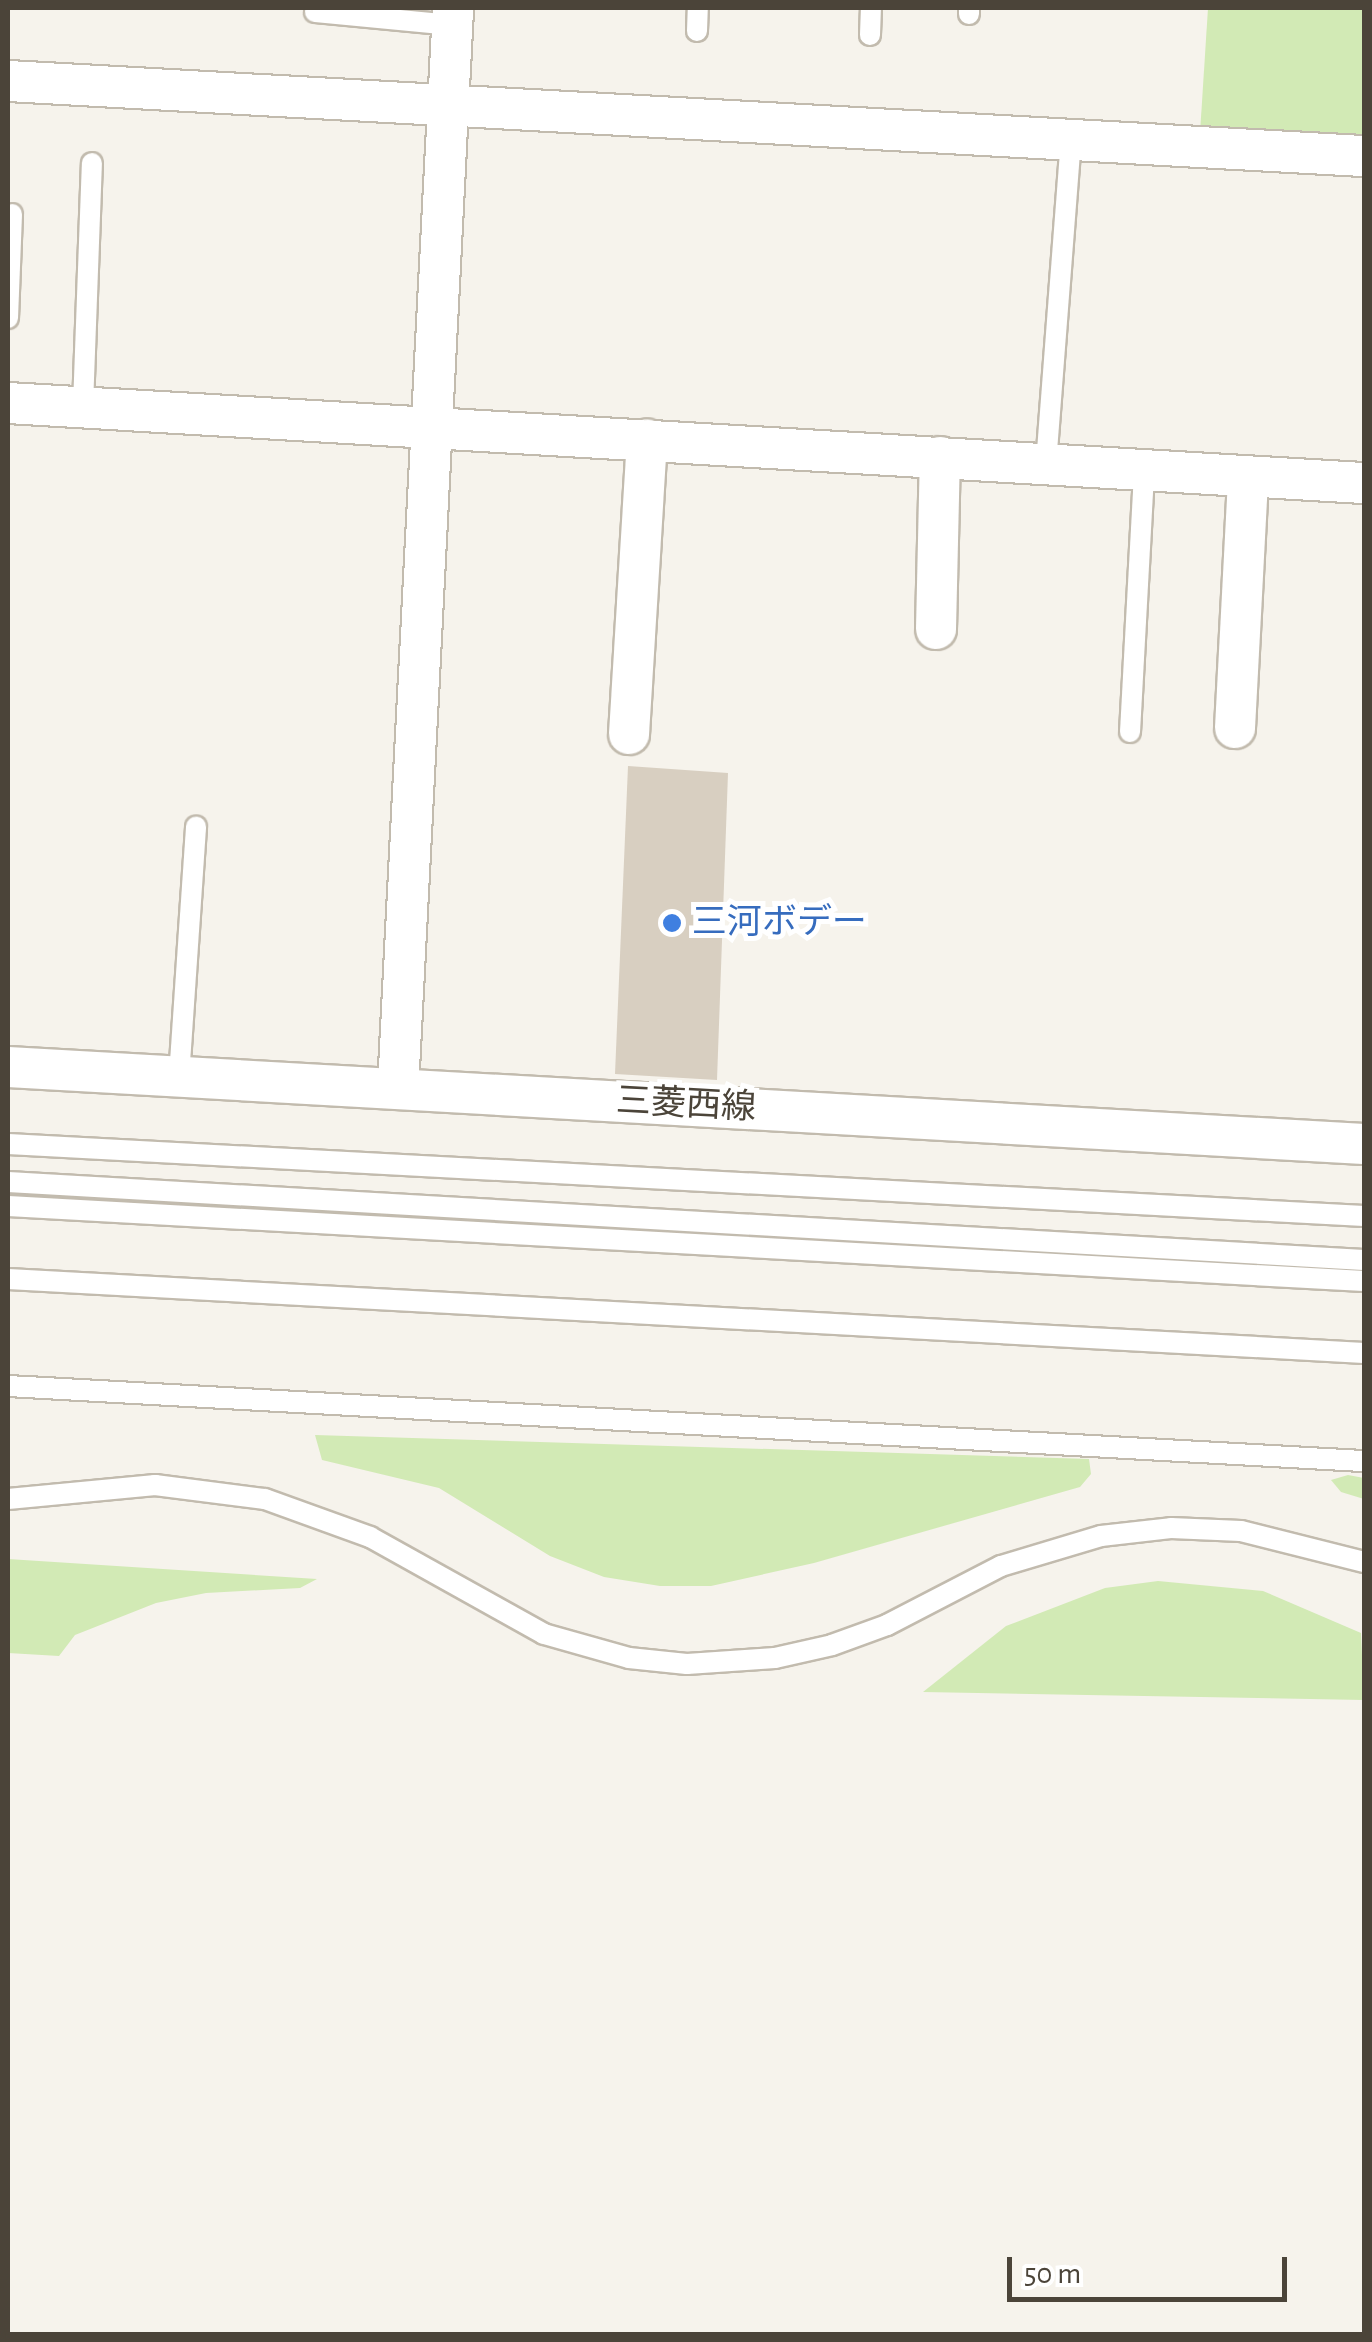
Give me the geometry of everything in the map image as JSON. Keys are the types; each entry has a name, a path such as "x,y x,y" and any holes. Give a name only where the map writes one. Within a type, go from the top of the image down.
{"street":[{"path":"398,1088 436,426 452,16"},
{"path":"8,80 1364,156"},
{"path":"8,402 1364,484"},
{"path":"629,734 647,440"},
{"path":"936,629 940,457"},
{"path":"1235,728 1248,477"},
{"name":"三菱西線","path":"8,1067 1364,1144"}],"lane":[{"path":"698,8 698,31"},
{"path":"870,8 870,35"},
{"path":"316,12 452,16"},
{"path":"1046,464 1070,138"},
{"path":"84,406 92,163"},
{"path":"8,318 12,214"},
{"path":"1130,732 1144,471"},
{"path":"179,1077 196,828"},
{"path":"8,1144 1364,1216"},
{"path":"8,1182 1364,1260"},
{"path":"8,1206 1364,1281"},
{"path":"8,1280 1364,1353"},
{"path":"8,1386 1364,1461"},
{"path":"8,1499 155,1485 265,1499 370,1536 544,1634 600,1652 687,1664 775,1658 832,1645 887,1625 1001,1566 1101,1536 1171,1528 1241,1531 1364,1562"}],"green space":[{"path":"1208,8 1364,8 1363,145 1200,133"},
{"path":"315,1435 1089,1459 1091,1474 1080,1487 814,1563 711,1586 660,1586 604,1577 550,1556 439,1488 322,1460"},
{"path":"1348,1475 1364,1478 1364,1499 1341,1492 1331,1480"},
{"path":"8,1559 317,1579 300,1588 206,1593 156,1603 75,1635 59,1656 8,1653"},
{"path":"1158,1581 1263,1591 1361,1633 1364,1700 923,1692 1006,1626 1105,1588"}],"building":[{"name":"三河ボデー","path":"628,766 728,773 717,1080 615,1074"}],"place":[{"name":"三河ボデー","path":"672,923"}]}
